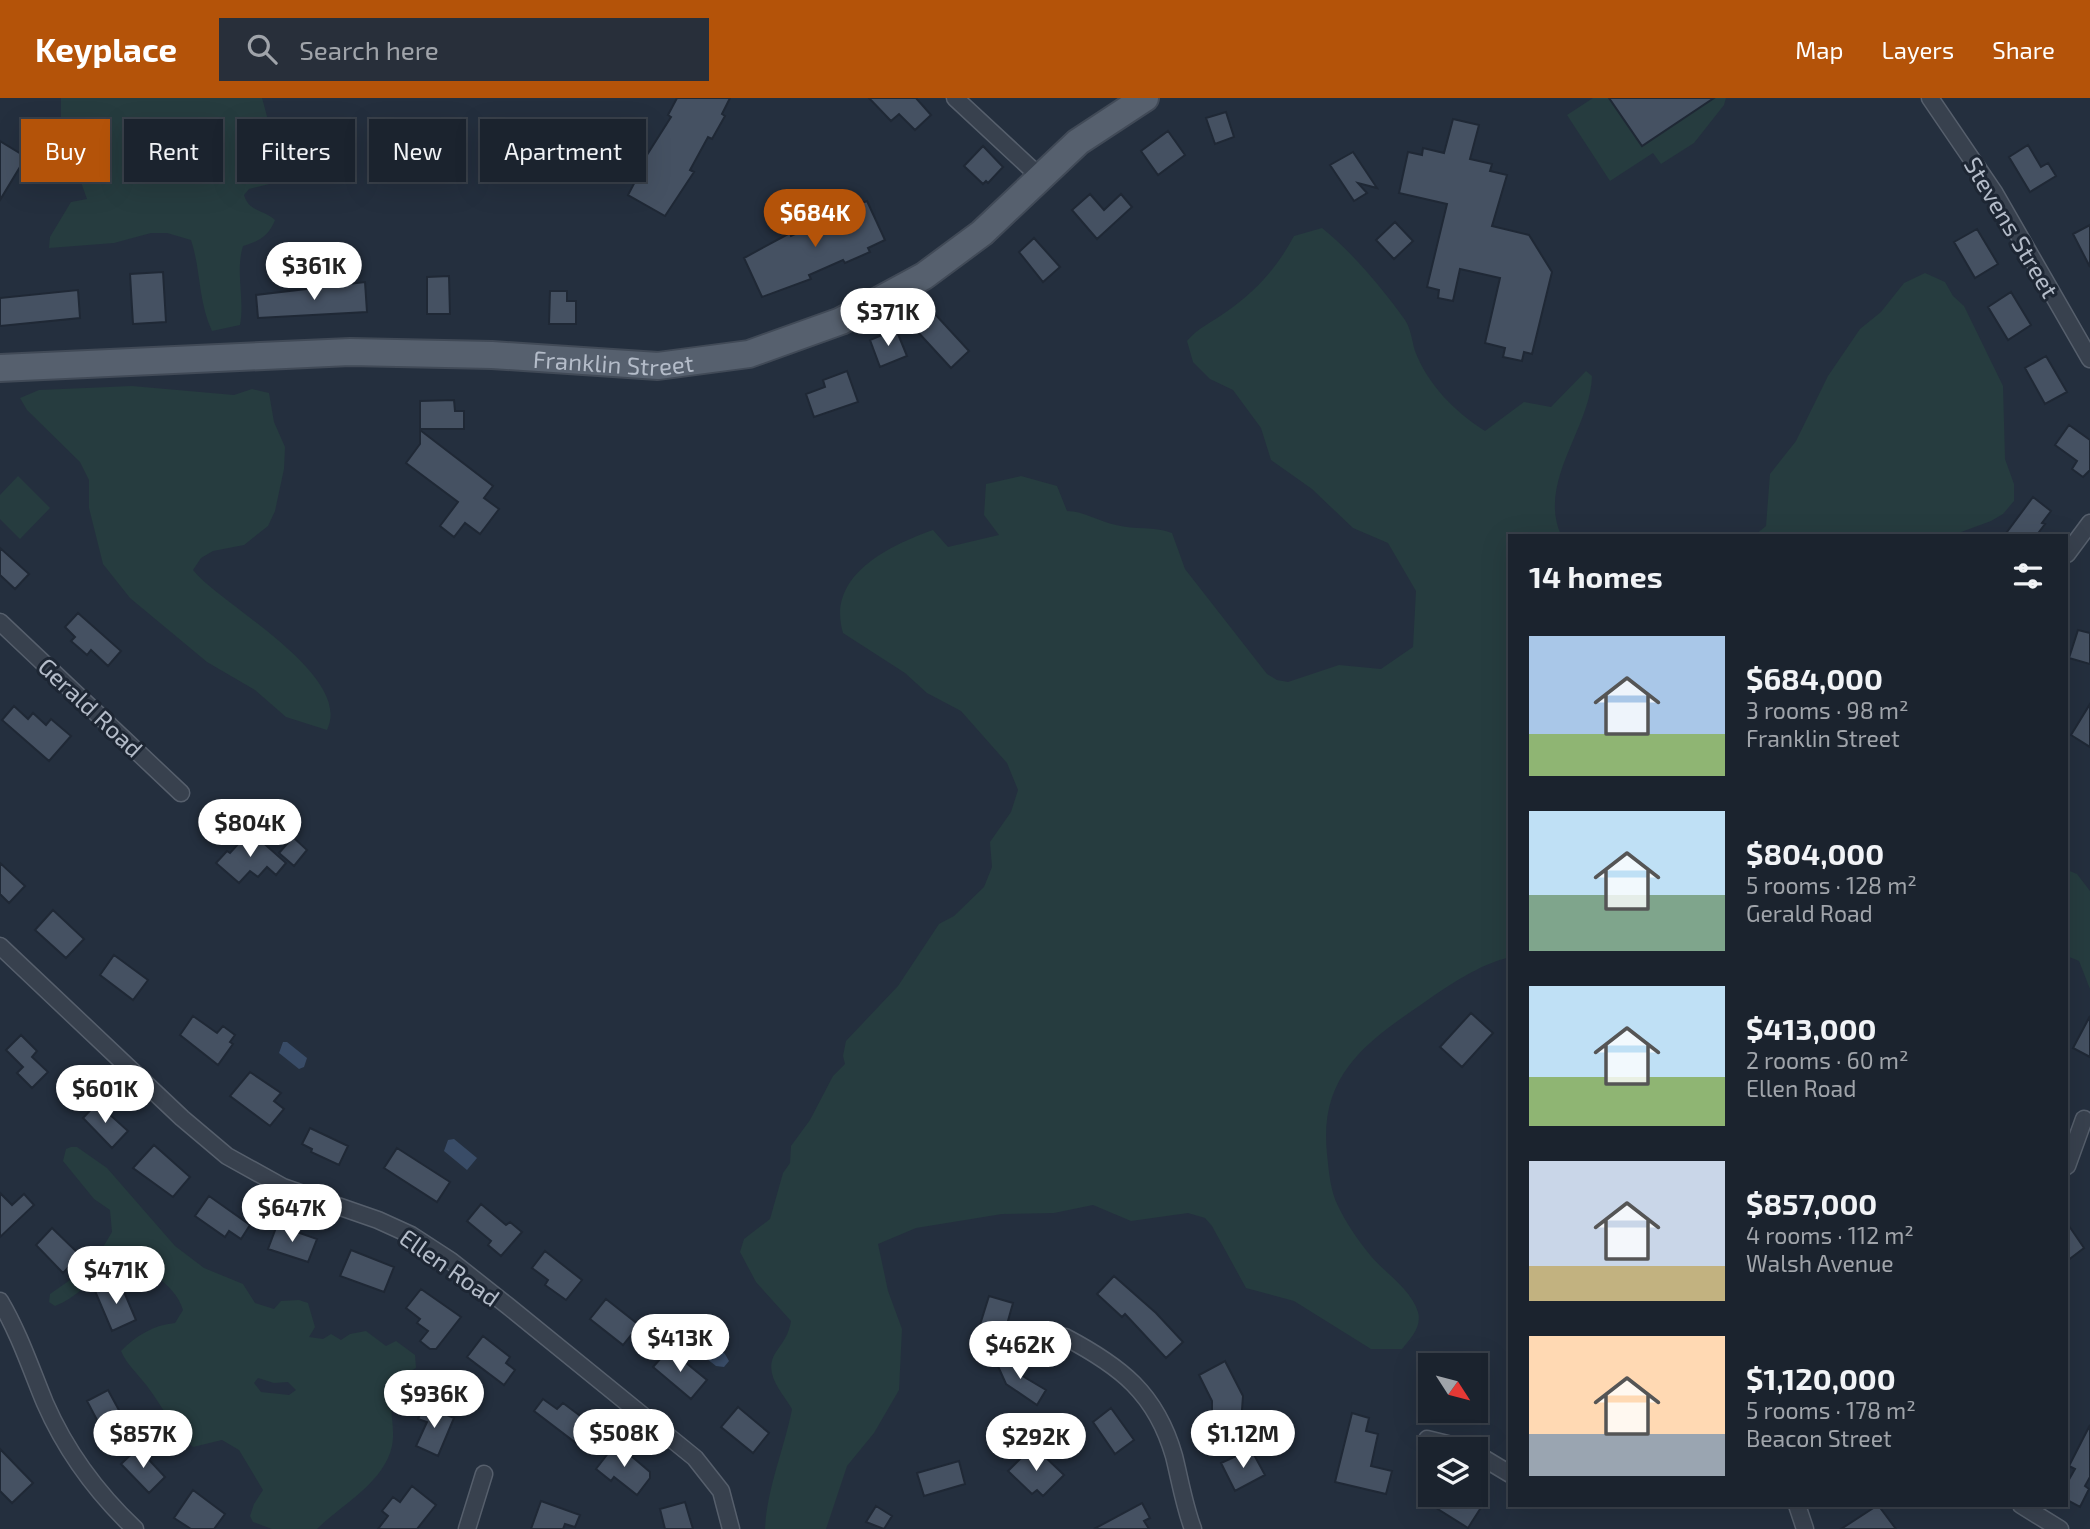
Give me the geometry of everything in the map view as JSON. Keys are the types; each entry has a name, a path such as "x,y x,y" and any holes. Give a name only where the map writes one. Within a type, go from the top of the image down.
{"main road":[{"name":"Franklin Street","path":"0,368 349,352 492,355 658,366 735,357 816,332 902,290 982,233 1085,137 1145,98"}],"street":[{"path":"956,98 1040,177"},
{"name":"Stevens Street","path":"1930,98 1994,192 2090,359"},
{"path":"2068,553 2090,523"},
{"name":"Gerald Road","path":"0,622 181,793"},
{"name":"Ellen Road","path":"0,946 182,1118 228,1156 283,1187 378,1220 411,1236 451,1261 508,1306 704,1467 721,1491 730,1529"},
{"path":"2068,1163 2084,1119"},
{"path":"0,1301 17,1332 59,1432 93,1482 135,1529"},
{"path":"1065,1338 1109,1361 1146,1397 1168,1438 1193,1529"},
{"path":"1488,1461 1508,1473"},
{"path":"467,1529 484,1474"},
{"path":"1798,1507 1805,1529"},
{"path":"2024,1507 2060,1529"}],"green space":[{"path":"61,98 262,98 268,119 237,119 237,182 278,182 249,189 244,195 249,205 275,220 262,238 243,246 240,266 240,325 212,331 204,308 191,240 167,233 151,233 114,243 49,248 50,237 71,202 87,199 81,182 110,182 110,119 61,119"},
{"path":"1593,98 1609,98 1642,146 1714,98 1726,98 1724,105 1694,143 1661,164 1653,153 1610,181 1567,115"},
{"path":"1322,228 1344,248 1405,320 1415,351 1435,386 1463,415 1485,431 1524,402 1551,407 1586,371 1592,376 1583,415 1560,475 1556,495 1555,515 1561,534 1508,534 1508,958 1464,976 1381,1033 1349,1065 1330,1104 1326,1127 1327,1154 1335,1200 1348,1225 1366,1249 1410,1296 1418,1312 1417,1327 1402,1349 1371,1349 1294,1301 1246,1288 1212,1226 1205,1218 1188,1213 1131,1221 1093,1205 1054,1213 1002,1214 916,1228 878,1244 888,1291 902,1329 899,1390 874,1433 847,1466 826,1529 765,1529 772,1484 792,1409 775,1382 771,1367 791,1321 756,1282 740,1252 744,1239 770,1219 783,1173 790,1163 791,1146 810,1120 833,1076 845,1064 843,1056 846,1041 898,986 939,924 954,916 984,887 992,867 990,842 1011,812 1018,790 1007,763 961,711 927,693 905,673 843,633 840,613 844,595 852,580 880,555 933,530 948,547 999,535 984,515 986,484 1021,476 1057,486 1067,511 1116,525 1172,533 1185,569 1267,674 1277,680 1288,682 1339,665 1381,669 1413,647 1416,591 1388,543 1353,528 1312,489 1271,460 1261,428 1233,390 1210,379 1193,362 1187,341 1256,287 1273,269 1294,236"},
{"path":"1925,273 1945,282 1953,296 1964,306 2003,386 2005,459 2014,484 2014,501 2003,514 1991,521 1956,534 1756,534 1766,526 1770,474 1796,441 1828,376 1860,329 1881,312 1904,283"},
{"path":"132,386 234,395 252,389 269,393 274,422 285,447 284,469 275,511 268,526 244,545 213,551 201,558 193,570 304,664 321,687 330,709 327,730 286,717 255,690 207,662 130,598 103,564 89,508 89,480 80,462 27,410 20,398 39,390"},
{"path":"18,476 50,508 20,539 0,519 0,495"},
{"path":"2068,870 2077,874 2090,891 2090,989 2079,961 2068,956"},
{"path":"77,1147 107,1168 175,1246 204,1268 243,1284 255,1303 274,1309 281,1301 299,1300 308,1303 315,1327 309,1337 323,1339 331,1334 341,1340 350,1334 366,1331 386,1346 396,1341 415,1355 416,1368 393,1381 393,1438 387,1459 371,1482 317,1529 272,1529 253,1522 250,1516 263,1490 239,1450 222,1440 193,1447 126,1361 121,1351 152,1329 175,1323 183,1310 176,1295 160,1279 139,1267 125,1264 102,1273 69,1299 55,1306 49,1302 50,1294 93,1264 112,1232 110,1210 94,1199 63,1161 66,1149","holes":["258,1378 274,1383 288,1382 296,1390 289,1395 261,1392 254,1383"]}],"water":[{"path":"283,1042 287,1042 307,1058 304,1067 299,1069 279,1053"},
{"path":"454,1139 477,1158 467,1170 444,1151 448,1140"},
{"path":"706,1339 725,1354 729,1361 724,1367 716,1366 697,1351 696,1346"}],"building":[{"path":"677,98 730,98 722,114 725,116 712,139 708,137 690,170 694,172 665,216 628,195 635,182 646,182 646,156 671,117 668,115"},
{"path":"869,98 916,98 931,115 915,130 899,114 891,121"},
{"path":"1609,98 1714,98 1642,146"},
{"path":"1226,112 1234,137 1215,144 1206,118"},
{"path":"1453,119 1479,125 1470,159 1492,164 1490,171 1507,175 1492,226 1529,235 1552,272 1532,354 1524,352 1522,361 1503,357 1505,348 1485,343 1500,278 1460,269 1453,301 1438,298 1439,290 1427,287 1447,204 1399,193 1408,152 1422,155 1423,148 1444,153"},
{"path":"1168,131 1185,155 1158,175 1141,151"},
{"path":"0,141 21,154 21,165 0,200"},
{"path":"2028,145 2041,167 2048,163 2056,176 2030,192 2009,157"},
{"path":"983,146 1003,167 988,183 986,181 983,184 964,166"},
{"path":"1353,152 1377,188 1358,183 1367,193 1354,201 1330,165"},
{"path":"1090,194 1104,210 1121,194 1132,207 1097,239 1072,210"},
{"path":"867,201 885,240 868,248 870,252 845,263 843,260 809,275 811,279 762,297 744,258 790,233 791,236 825,221 824,217"},
{"path":"1395,222 1413,241 1394,259 1376,240"},
{"path":"2090,225 2090,267 2073,234"},
{"path":"1977,229 1998,264 1975,278 1954,242"},
{"path":"1034,238 1060,267 1043,282 1019,252"},
{"path":"163,272 166,322 133,324 130,274"},
{"path":"449,276 450,314 427,314 427,277"},
{"path":"365,282 367,312 258,318 256,295"},
{"path":"78,290 80,318 0,326 0,298"},
{"path":"550,291 567,291 567,301 576,301 576,324 549,324"},
{"path":"2011,292 2031,325 2008,340 1988,307"},
{"path":"934,313 969,351 951,368 916,330"},
{"path":"896,329 907,356 880,367 870,340"},
{"path":"2046,356 2067,392 2045,404 2025,368"},
{"path":"847,371 858,402 814,417 806,394 825,387 823,380"},
{"path":"454,400 455,411 464,411 464,429 420,429 420,401"},
{"path":"2069,425 2090,440 2090,470 2083,477 2072,469 2077,461 2055,445"},
{"path":"420,430 493,486 484,498 499,509 480,534 465,523 454,537 440,526 458,502 406,463 420,444"},
{"path":"2033,497 2051,511 2038,534 2005,534"},
{"path":"0,548 29,574 15,589 0,575"},
{"path":"78,613 121,651 108,666 91,650 87,655 71,641 75,637 65,627"},
{"path":"2078,630 2090,633 2090,664 2069,658"},
{"path":"2090,704 2090,747 2071,735"},
{"path":"14,706 28,719 33,713 46,725 51,719 71,736 49,761 2,720"},
{"path":"250,831 286,863 276,875 267,867 258,877 250,871 239,883 216,863 227,851 230,853"},
{"path":"293,837 307,850 294,866 279,853"},
{"path":"0,863 25,886 9,903 0,894"},
{"path":"53,910 84,939 66,958 35,930"},
{"path":"114,955 148,980 133,1000 100,975"},
{"path":"1471,1013 1493,1033 1462,1067 1440,1047"},
{"path":"193,1016 217,1033 223,1026 235,1035 230,1042 233,1044 218,1065 180,1035"},
{"path":"2090,1016 2090,1057 2073,1048"},
{"path":"21,1035 37,1051 32,1057 48,1072 32,1088 17,1073 23,1067 6,1050"},
{"path":"250,1072 281,1093 274,1101 284,1109 270,1126 230,1096"},
{"path":"97,1103 128,1131 112,1148 83,1118"},
{"path":"310,1128 348,1146 339,1165 311,1152 312,1149 302,1144"},
{"path":"154,1145 190,1177 173,1197 133,1168"},
{"path":"397,1148 450,1182 437,1202 384,1168"},
{"path":"0,1193 12,1205 24,1194 34,1205 0,1237"},
{"path":"209,1196 250,1225 241,1239 229,1231 225,1237 195,1216"},
{"path":"481,1204 506,1225 510,1222 522,1232 501,1256 488,1245 491,1241 467,1221"},
{"path":"2068,1224 2084,1248 2068,1260"},
{"path":"277,1225 317,1239 308,1262 268,1249"},
{"path":"52,1228 80,1255 63,1273 36,1245"},
{"path":"351,1250 394,1267 384,1292 340,1276"},
{"path":"545,1251 582,1280 566,1300 545,1285 548,1280 532,1268"},
{"path":"1114,1276 1156,1313 1183,1342 1166,1358 1125,1314 1122,1317 1097,1294"},
{"path":"119,1280 136,1320 112,1331 95,1291"},
{"path":"421,1289 461,1317 436,1349 430,1349 420,1341 428,1331 417,1323 420,1319 406,1308"},
{"path":"989,1296 1013,1303 1004,1335 979,1328"},
{"path":"606,1299 639,1325 623,1345 590,1319"},
{"path":"483,1336 510,1357 506,1363 515,1370 504,1385 467,1357"},
{"path":"669,1349 707,1380 691,1399 653,1367"},
{"path":"1013,1357 1021,1375 1046,1390 1037,1405 1006,1384 997,1364"},
{"path":"1225,1361 1243,1396 1241,1423 1212,1419 1212,1401 1199,1375"},
{"path":"108,1390 127,1425 106,1437 87,1401"},
{"path":"543,1399 557,1409 563,1403 591,1424 576,1443 534,1411"},
{"path":"424,1405 454,1418 438,1456 416,1446 427,1422 418,1419"},
{"path":"738,1407 769,1433 753,1453 721,1427"},
{"path":"1111,1408 1134,1440 1115,1454 1093,1422"},
{"path":"1352,1413 1369,1418 1366,1431 1378,1434 1371,1466 1392,1471 1386,1494 1335,1482"},
{"path":"2090,1425 2090,1477 2085,1486 2089,1489 2080,1507 2068,1501 2068,1481 2075,1469 2069,1466"},
{"path":"616,1443 650,1472 650,1478 637,1495 614,1477 611,1481 596,1469"},
{"path":"138,1448 165,1477 149,1493 121,1464"},
{"path":"0,1449 33,1483 12,1503 0,1491"},
{"path":"1039,1451 1064,1475 1043,1496 1037,1490 1032,1494 1008,1471 1026,1453 1031,1459"},
{"path":"1252,1451 1265,1475 1235,1491 1221,1463"},
{"path":"959,1461 965,1484 924,1496 917,1473"},
{"path":"412,1486 436,1505 417,1529 378,1529 388,1516 382,1511 393,1497 400,1502"},
{"path":"193,1490 225,1514 214,1529 191,1529 174,1518"},
{"path":"541,1501 580,1515 575,1527 565,1524 563,1529 531,1529"},
{"path":"685,1502 693,1529 665,1529 660,1509"},
{"path":"1142,1503 1150,1518 1144,1521 1149,1529 1094,1529"},
{"path":"876,1506 892,1516 884,1529 866,1522"},
{"path":"1435,1507 1481,1507 1468,1528"},
{"path":"1875,1507 1880,1507 1896,1529 1841,1529"}]}
